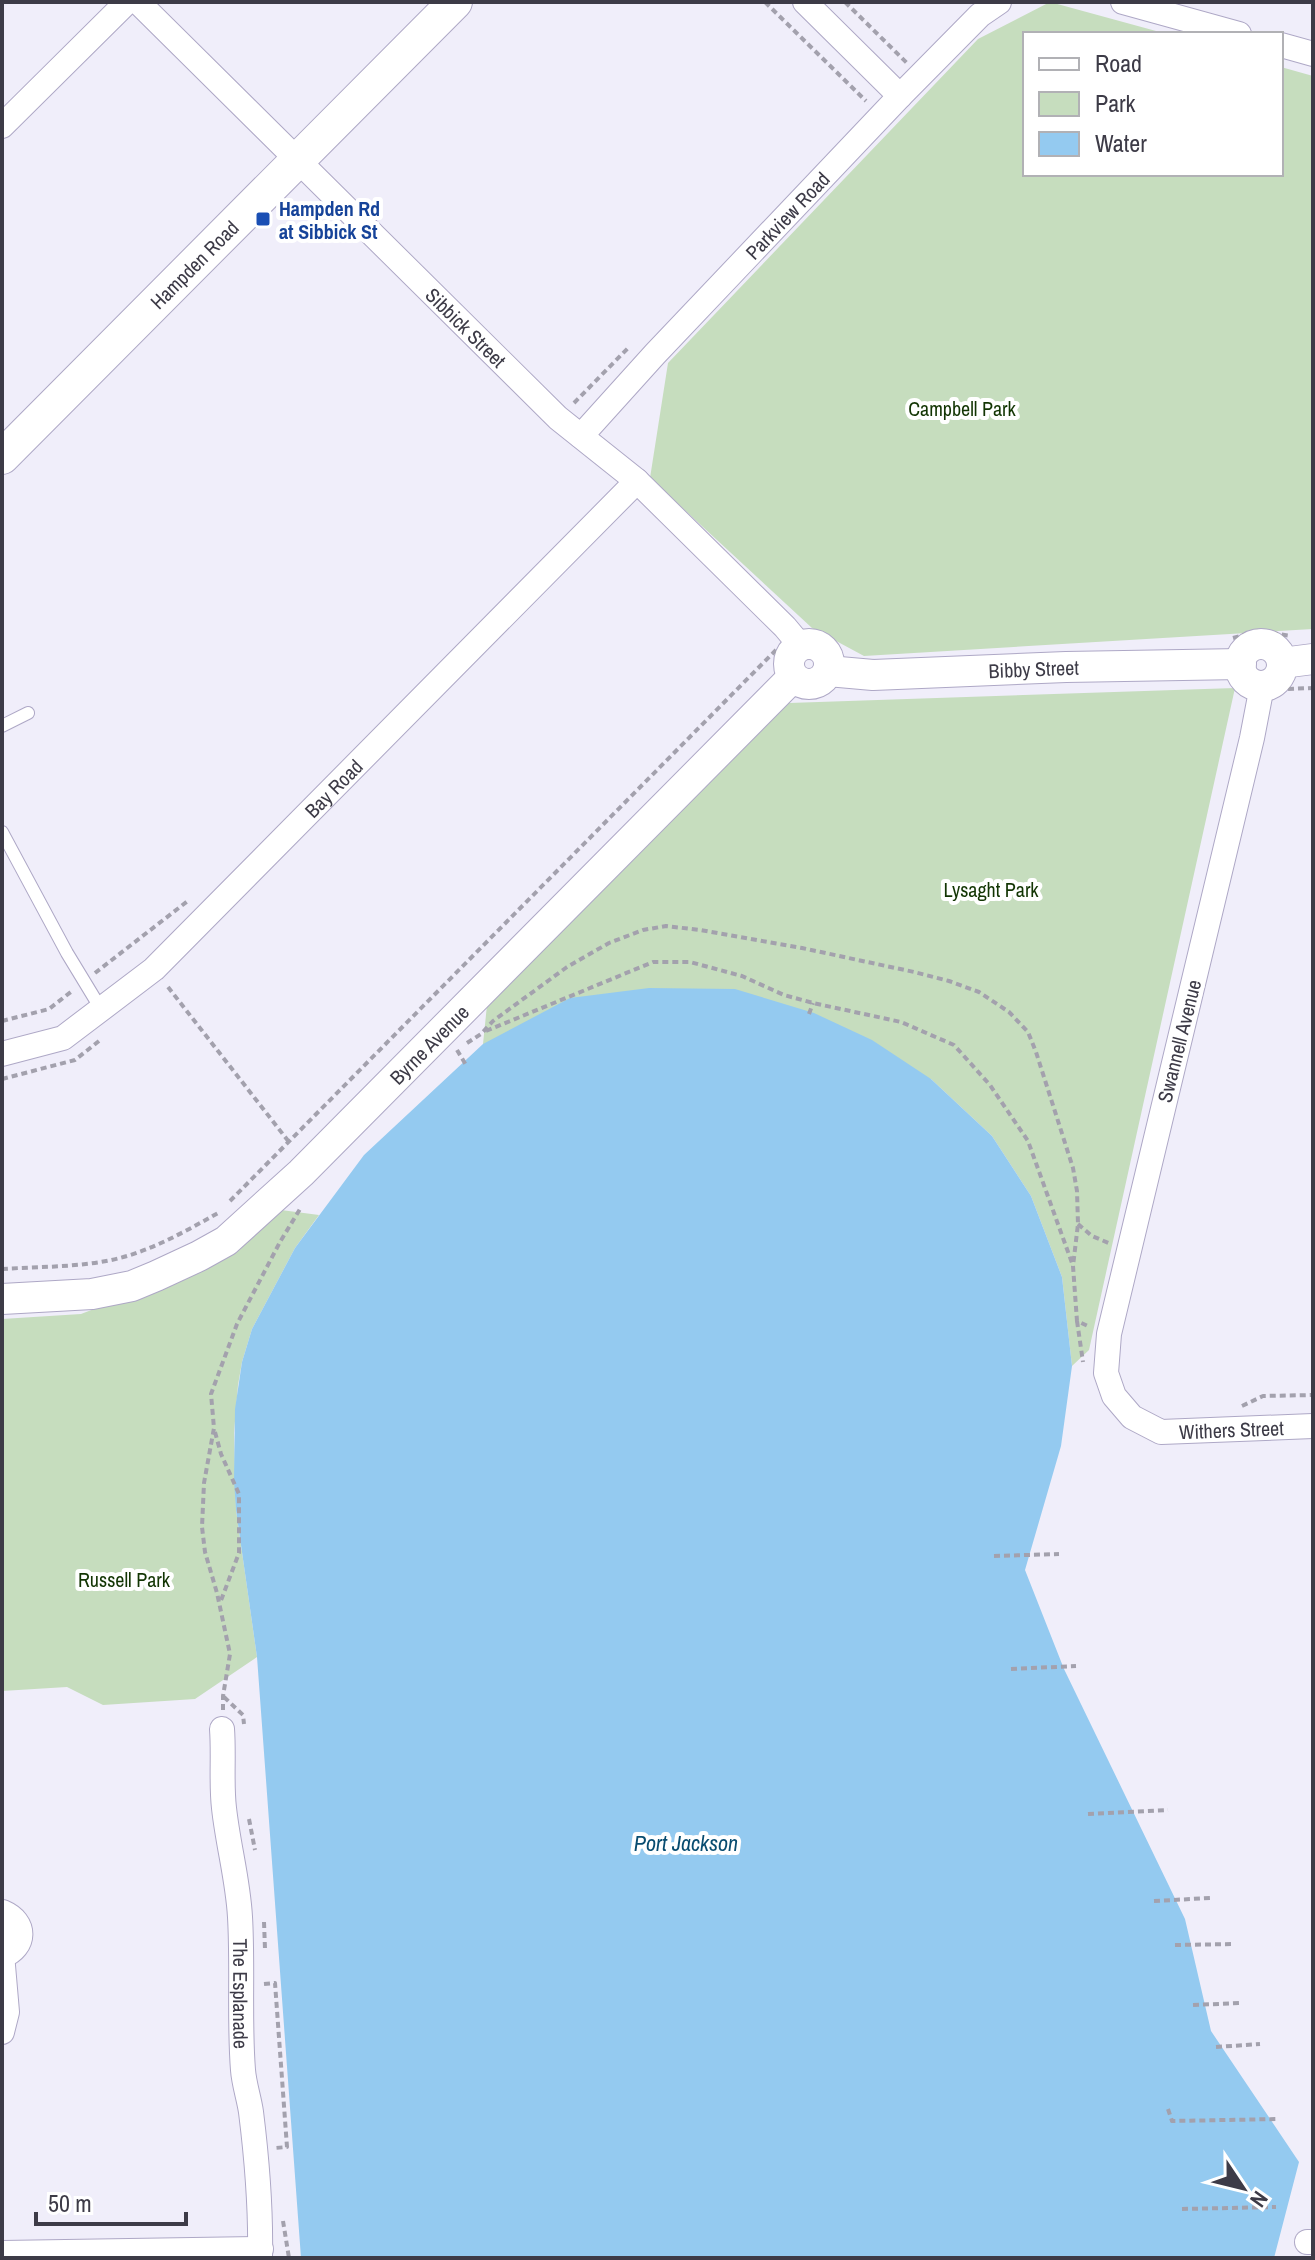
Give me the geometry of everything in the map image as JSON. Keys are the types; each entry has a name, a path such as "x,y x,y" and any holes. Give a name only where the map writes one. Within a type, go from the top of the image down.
{"main road":[{"name":"Hampden Road","path":"2,457 455,2"}],"street":[{"path":"2,126 127,2"},
{"name":"Sibbick Street","path":"138,2 558,418 637,481 796,640"},
{"path":"805,2 900,96"},
{"name":"Parkview Road","path":"581,436 900,96 980,15 999,2"},
{"path":"1123,2 1232,32"},
{"path":"1283,46 1313,54"},
{"name":"Bay Road","path":"2,1054 63,1038 154,969 637,481"},
{"path":"796,640 814,644 829,658 828,671 812,684 805,684 793,677 790,671 789,659 796,640"},
{"path":"1277,679 1313,659"},
{"name":"Bibby Street","path":"828,671 873,675 1241,664 1247,680 1277,679"},
{"name":"Byrne Avenue","path":"2,1299 92,1294 132,1286 192,1260 226,1241 301,1173 793,677"},
{"name":"Swannell Avenue","path":"1114,1396 1106,1373 1109,1334 1252,738 1277,679"},
{"name":"Withers Street","path":"1114,1396 1132,1417 1161,1432 1313,1426"},
{"name":"The Esplanade","path":"222,1729 223,1804 238,1891 243,2074 251,2110 261,2221 260,2253"},
{"path":"2,1915 15,1924 18,1936 13,1947 2,1954 7,2012 2,2032"},
{"path":"2,2253 260,2253"}],"lane":[{"path":"2,726 28,713"},
{"path":"2,832 101,1009"}],"path":[{"path":"765,2 869,104"},
{"path":"845,2 908,65"},
{"path":"230,1201 796,640"},
{"path":"1277,679 1313,688"},
{"path":"2,1021 49,1009 192,898"},
{"path":"481,1034 493,1021 567,967 609,943 643,930 666,926 802,948 949,981 979,992 1009,1012 1028,1032 1036,1052 1073,1168 1077,1191 1078,1224 1073,1266 1077,1321 1109,1334"},
{"path":"466,1065 457,1050 481,1034 653,962 690,962 742,976 784,995 901,1022 954,1045 990,1085 1028,1141 1073,1266"},
{"path":"168,987 289,1142"},
{"path":"809,1014 813,1003"},
{"path":"220,1605 239,1553 239,1494 221,1454 214,1428 211,1394 237,1324 302,1206"},
{"path":"2,1269 101,1262 138,1253 220,1212"},
{"path":"1078,1224 1103,1242 1129,1250"},
{"path":"1240,1408 1263,1396 1313,1395"},
{"path":"214,1428 204,1483 202,1527 205,1552 230,1654 223,1696 222,1729"},
{"path":"994,1556 1059,1554"},
{"path":"1011,1669 1076,1666"},
{"path":"1088,1814 1168,1810"},
{"path":"1154,1901 1210,1898"},
{"path":"1175,1945 1233,1944"},
{"path":"264,1984 275,1983 287,2147 273,2149"},
{"path":"1193,2005 1241,2003"},
{"path":"1216,2047 1260,2044"},
{"path":"1168,2109 1172,2121 1279,2119"},
{"path":"1182,2209 1276,2207"}],"green space":[{"name":"Campbell Park","path":"1050,2 1160,32 1023,32 1023,176 1283,176 1283,68 1313,76 1313,629 864,656 812,628 650,478 668,363 978,39"},
{"name":"Lysaght Park","path":"1235,688 1089,1350 1072,1366 1062,1277 1031,1196 992,1136 931,1079 483,1044 487,1005 789,703"},
{"name":"Russell Park","path":"281,1210 319,1215 295,1248 252,1329 238,1385 234,1433 236,1510 257,1657 195,1699 103,1705 67,1687 2,1691 2,1319 81,1314 198,1269"}],"water":[{"name":"Port Jackson","path":"649,988 735,989 814,1013 872,1040 931,1079 992,1136 1031,1196 1062,1277 1072,1366 1061,1446 1025,1570 1064,1669 1185,1919 1211,2031 1299,2162 1274,2258 301,2258 257,1657 234,1480 235,1409 242,1362 252,1329 295,1248 364,1155 483,1044 570,998"}],"place":[{"name":"Hampden Rd at Sibbick St","path":"263,219"}]}
